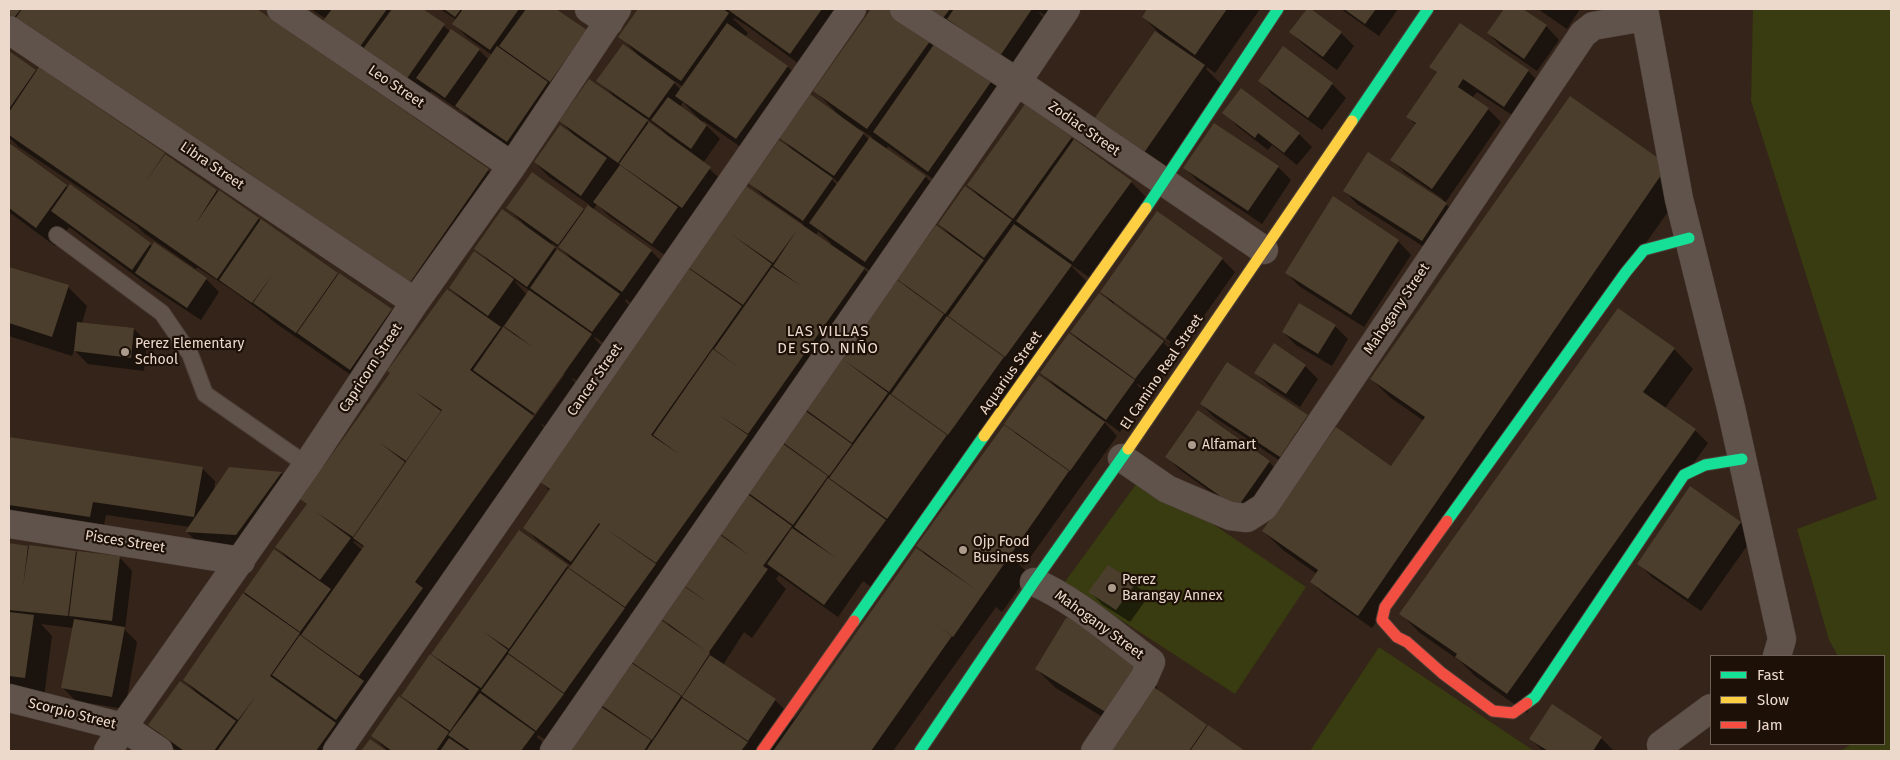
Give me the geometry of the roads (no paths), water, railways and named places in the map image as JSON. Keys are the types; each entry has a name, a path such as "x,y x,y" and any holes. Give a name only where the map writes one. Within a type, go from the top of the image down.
{"street":[{"name":"Leo Street","path":"281,9 512,166"},
{"name":"Cancer Street","path":"337,751 852,9"},
{"name":"Zodiac Street","path":"904,9 1018,82 1163,183 1264,250"},
{"path":"554,751 1018,82 1066,9"},
{"name":"Aquarius Street","path":"762,751 1163,183 1278,9"},
{"name":"El Camino Real Street","path":"920,751 1428,9"},
{"name":"Capricorn Street","path":"108,751 308,465 414,302 512,166 605,13"},
{"path":"1645,13 1679,199 1742,459 1782,639 1777,655"},
{"name":"Mahogany Street","path":"1122,458 1166,489 1230,516 1247,518 1264,507 1583,34 1593,26 1645,13"},
{"name":"Libra Street","path":"9,30 414,302"},
{"path":"1689,238 1644,250 1626,272 1385,607 1382,620 1397,636 1407,642 1442,674 1493,711 1513,713 1535,697 1684,474 1696,467 1707,464 1742,459"},
{"name":"Pisces Street","path":"9,524 241,561"},
{"name":"Mahogany Street","path":"1034,582 1050,589 1078,607 1151,662 1144,678 1095,751"},
{"name":"Scorpio Street","path":"9,698 123,727 159,751"},
{"path":"1660,744 1710,709"}],"lane":[{"path":"57,235 162,313 190,354 204,394 308,465"}],"place":[{"name":"Perez Elementary School","path":"125,352"},
{"name":"Alfamart","path":"1192,445"},
{"name":"Ojp Food Business","path":"963,550"},
{"name":"Perez Barangay Annex","path":"1112,588"}],"district":[{"name":"LAS VILLAS DE STO. NIÑO","path":"828,340"}]}
